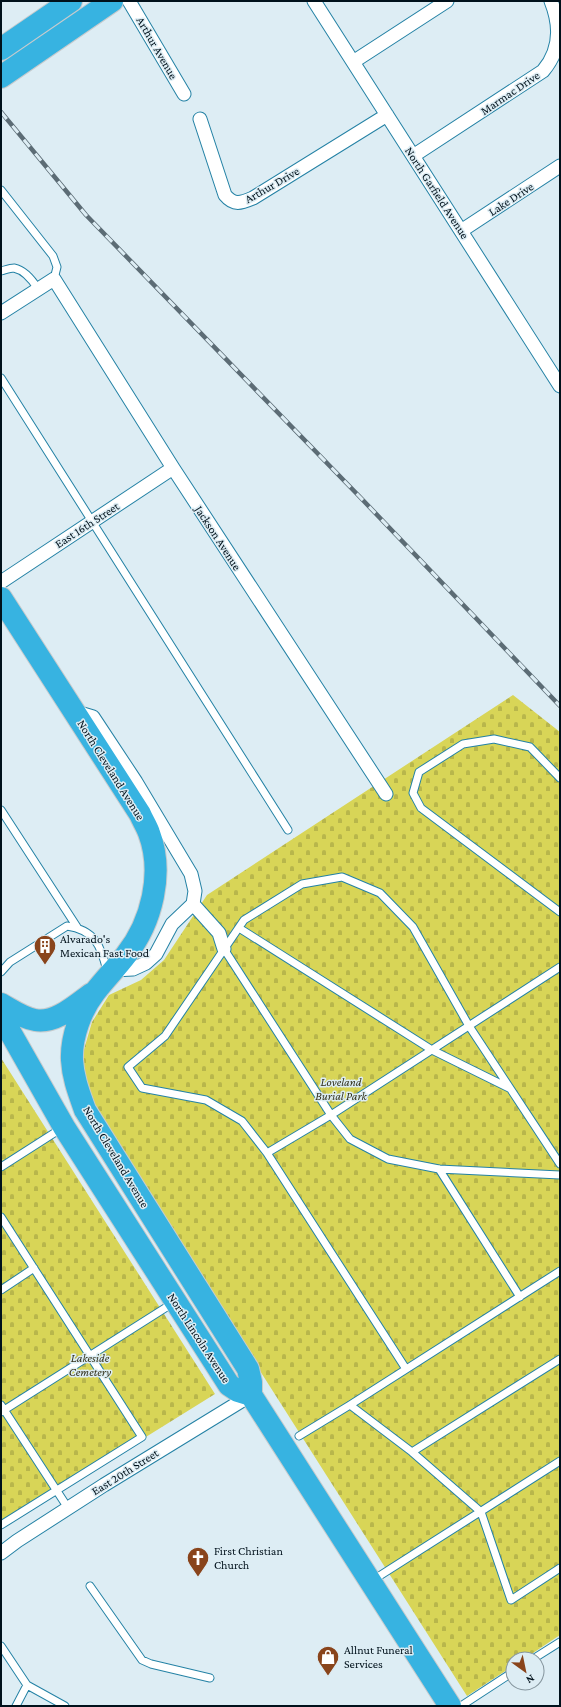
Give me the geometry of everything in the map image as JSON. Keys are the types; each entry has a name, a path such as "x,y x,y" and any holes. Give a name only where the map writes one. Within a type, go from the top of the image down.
{"highway":[{"path":"9,72 112,1"},
{"path":"3,47 67,2"},
{"name":"North Cleveland Avenue","path":"1,598 140,814 149,834 153,848 155,874 150,908 138,938 106,980 77,1026 73,1043 72,1059 76,1086 85,1110 248,1369 252,1382 251,1395"},
{"path":"1,1004 23,1017 36,1021 51,1018 65,1012 106,980"},
{"name":"North Lincoln Avenue","path":"1,1016 64,1127 229,1385 238,1391 251,1395"},
{"path":"251,1395 450,1706"}],"street":[{"name":"Arthur Avenue","path":"130,1 184,94"},
{"name":"North Garfield Avenue","path":"314,1 560,386"},
{"path":"353,62 447,1"},
{"name":"Marmac Drive","path":"413,156 543,71 555,54 560,25 558,14 551,1"},
{"name":"Arthur Drive","path":"200,119 225,195 229,200 240,203 253,198 387,115"},
{"name":"Lake Drive","path":"461,231 560,166"},
{"path":"1,313 54,279"},
{"name":"Jackson Avenue","path":"54,279 173,468 386,794"},
{"name":"East 16th Street","path":"1,582 173,468"},
{"path":"73,710 93,717 136,782 191,874 195,891 193,904 172,924 156,954 146,963 106,980"},
{"path":"193,904 219,933 224,949"},
{"name":"East 20th Street","path":"1,1553 68,1508 251,1395"}],"lane":[{"path":"1,190 53,256 57,266 54,279"},
{"path":"1,271 14,268 32,281 38,289"},
{"path":"1,378 91,522 288,830"},
{"path":"560,778 530,747 494,739 463,744 420,772 413,793 421,808 560,912"},
{"path":"1,810 77,927"},
{"path":"406,1369 267,1153 242,1121 206,1100 142,1088 128,1066 165,1036 244,920 302,884 342,877 380,893 413,927 469,1026 560,1164"},
{"path":"1,972 10,962 68,926 77,927 94,937 103,954 106,980"},
{"path":"239,928 432,1050 510,1088"},
{"path":"224,949 331,1115 350,1139 388,1159 439,1169 560,1175"},
{"path":"267,1153 331,1115 560,967"},
{"path":"1,1167 64,1127"},
{"path":"439,1169 520,1297"},
{"path":"1,1217 142,1437 1,1525"},
{"path":"1,1290 34,1268"},
{"path":"299,1436 560,1271"},
{"path":"68,1508 2,1409 174,1301"},
{"path":"412,1452 560,1359"},
{"path":"350,1405 412,1452 481,1512 511,1600 560,1568"},
{"path":"371,1582 560,1462"},
{"path":"90,1586 142,1660 150,1664 210,1678"},
{"path":"545,1652 560,1642"},
{"path":"1,1646 27,1685 65,1706"},
{"path":"461,1706 505,1677"},
{"path":"16,1706 27,1685"}],"green space":[{"name":"Loveland Burial Park","path":"513,695 560,732 560,1635 536,1651 505,1651 505,1671 467,1696 88,1101 80,1063 92,1022 109,995 141,980 164,960 207,895"},
{"name":"Lakeside Cemetery","path":"1,1058 215,1394 1,1527"}],"railway":[{"path":"1,112 86,215 358,495 560,706"}],"place":[{"name":"Alvarado's Mexican Fast Food","path":"45,966"},
{"name":"First Christian Church","path":"198,1578"},
{"name":"Allnut Funeral Services","path":"328,1676"}]}
